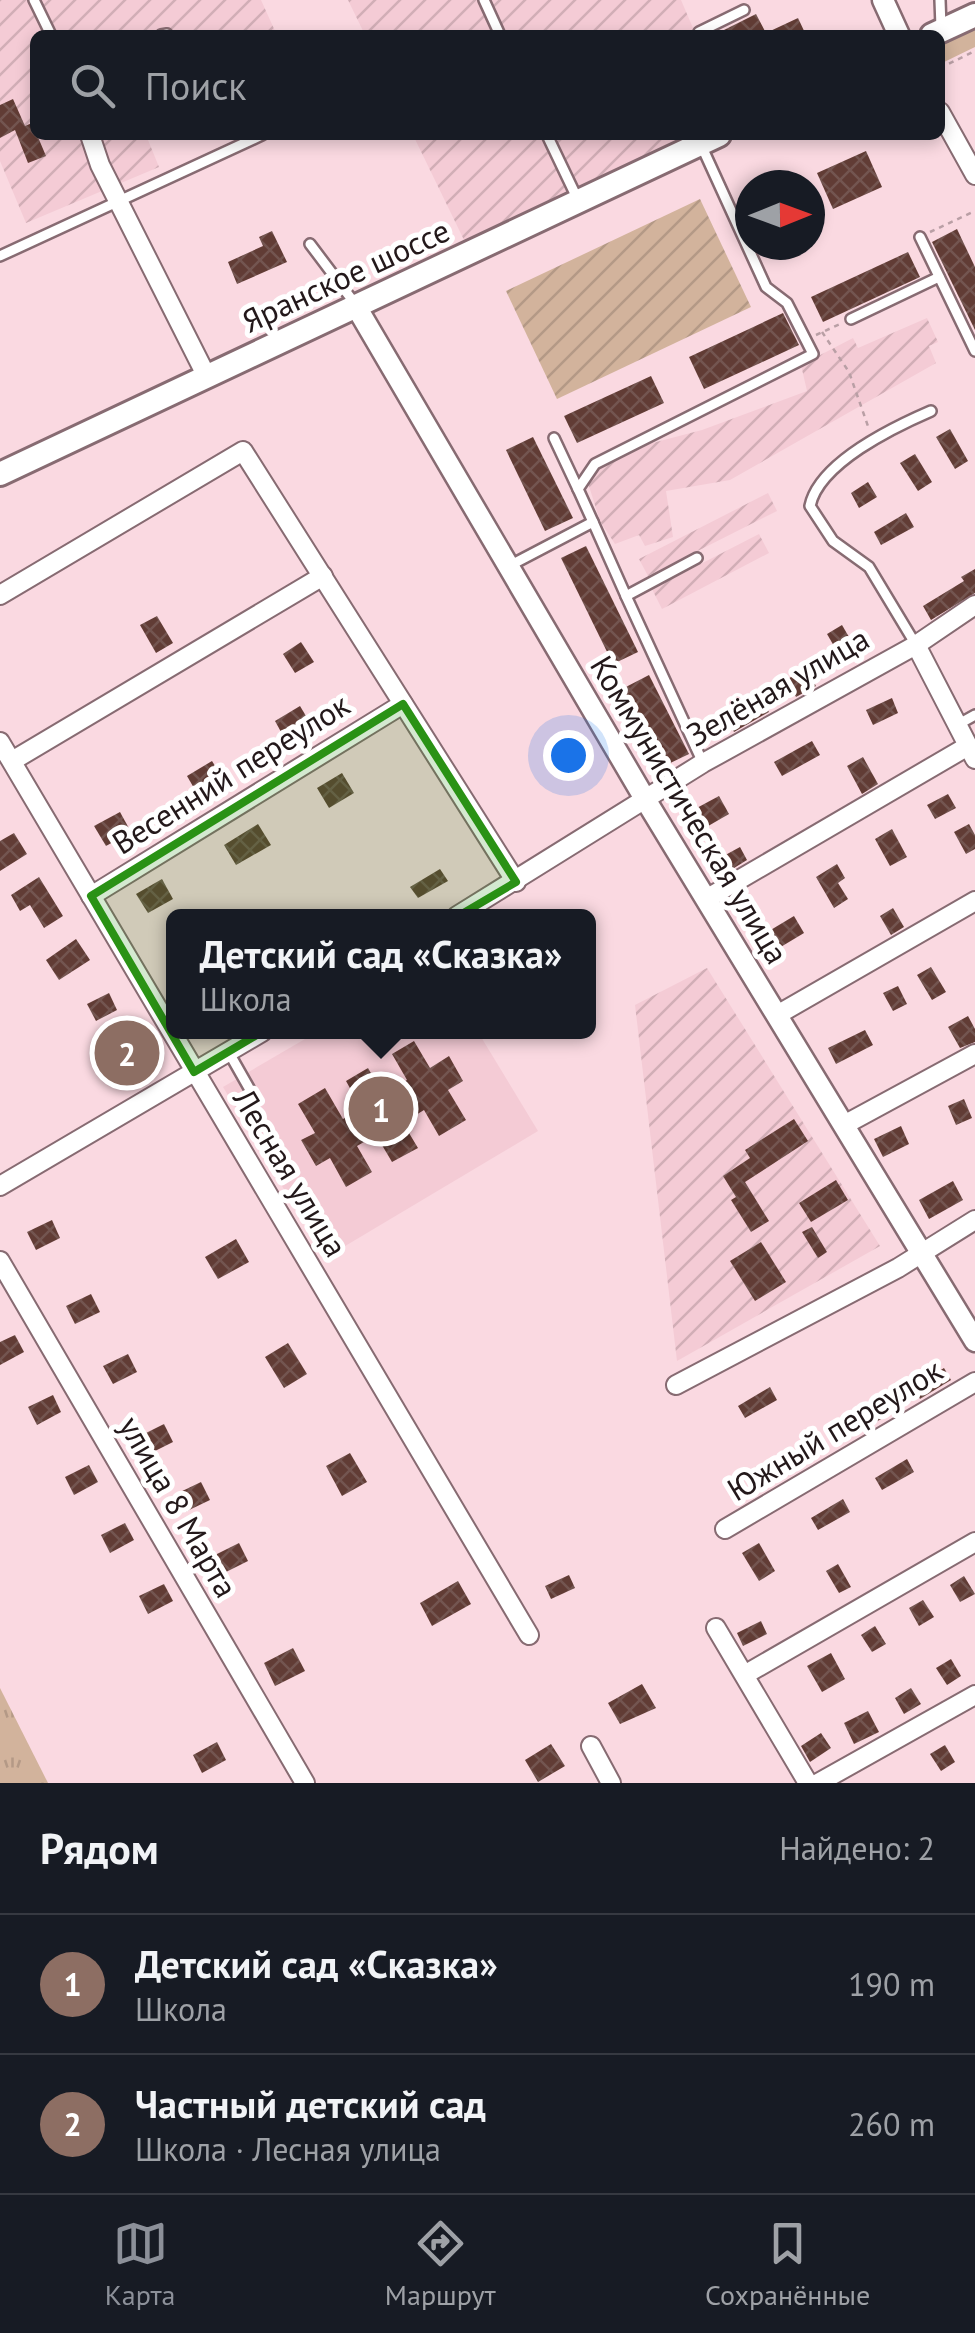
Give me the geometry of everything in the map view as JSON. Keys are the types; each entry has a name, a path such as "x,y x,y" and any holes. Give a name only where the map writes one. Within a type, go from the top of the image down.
{"main road":[{"path":"942,30 975,15"},
{"name":"Яранское шоссе","path":"0,474 707,140"}],"street":[{"path":"883,0 896,30"},
{"path":"945,121 975,174"},
{"path":"92,140 100,164 207,377"},
{"name":"Коммунистическая улица","path":"357,308 645,799 975,1340"},
{"path":"0,595 244,451 516,882"},
{"path":"12,762 323,576"},
{"name":"Зелёная улица","path":"469,909 703,763 916,645 975,605"},
{"path":"706,899 972,753 916,645"},
{"name":"Весенний переулок","path":"90,896 404,704"},
{"name":"Лесная улица","path":"0,742 166,1025"},
{"path":"777,1015 975,902"},
{"name":"Лесная улица","path":"174,1039 529,1635"},
{"path":"0,1186 249,1039"},
{"path":"844,1124 975,1054"},
{"path":"676,1385 898,1268 921,1250 975,1220"},
{"name":"улица 8 Марта","path":"0,1261 305,1783"},
{"name":"Южный переулок","path":"725,1530 975,1382"},
{"path":"746,1674 975,1542"},
{"path":"716,1628 808,1783"},
{"path":"818,1783 975,1696"},
{"path":"591,1746 611,1783"}],"lane":[{"path":"34,0 49,30"},
{"path":"484,0 498,30"},
{"path":"936,30 940,0"},
{"path":"702,30 744,10"},
{"path":"0,256 251,140"},
{"path":"549,140 578,202"},
{"path":"578,489 595,464 606,457 812,354 787,303 766,287 709,140"},
{"path":"920,237 975,352"},
{"path":"310,244 357,308"},
{"path":"851,319 939,277"},
{"path":"916,645 869,567 833,541 810,506 812,494 823,481 873,440 932,411"},
{"path":"554,438 703,763"},
{"path":"508,566 592,522"},
{"path":"626,596 697,558"},
{"path":"957,725 975,715"},
{"path":"228,1051 250,1088"}],"path":[{"path":"945,66 975,52"},
{"path":"920,237 975,211"},
{"path":"806,340 851,319"},
{"path":"822,332 848,372 873,440"}],"highlighted area":[{"path":"403,704 516,882 194,1072 91,896"}],"shaded area":[{"path":"0,0 261,0 275,30 30,30 30,140 148,140 159,167 26,223 0,161"},
{"path":"348,0 681,0 694,30 363,30"},
{"path":"415,140 677,140 464,240"},
{"path":"927,318 938,342 929,346 936,363 730,480 666,491 673,537 645,546 639,535 615,544 600,521 588,483 603,465 637,447 702,430 807,391 801,365 853,338 858,348"},
{"path":"768,493 777,511 648,576 639,559"},
{"path":"759,534 769,553 662,609 652,589"},
{"path":"707,968 880,1246 677,1361 635,1005"},
{"path":"133,1032 148,1059 121,1075 105,1047"},
{"path":"305,1039 482,1039 538,1131 325,1258 223,1087"}],"green space":[{"path":"975,27 975,47 945,62 945,41"},
{"path":"700,199 751,307 557,399 506,291"},
{"path":"0,1688 48,1783 0,1783"}],"building":[{"path":"756,14 764,30 724,30"},
{"path":"798,18 804,30 772,30"},
{"path":"13,99 25,126 30,124 30,140 39,140 46,156 28,163 15,130 0,138 0,105"},
{"path":"866,151 882,187 833,209 825,191 824,170"},
{"path":"957,229 975,267 975,330 932,242"},
{"path":"272,231 287,262 237,284 228,262 263,246 259,237"},
{"path":"908,252 920,277 823,322 811,297"},
{"path":"783,313 799,345 704,389 689,357"},
{"path":"651,376 664,403 577,443 564,416"},
{"path":"950,429 968,461 955,469 936,437"},
{"path":"533,437 573,518 545,531 506,450"},
{"path":"915,454 932,482 918,491 900,463"},
{"path":"868,482 877,497 859,508 851,493"},
{"path":"906,513 914,527 881,545 874,532"},
{"path":"586,546 638,652 613,664 561,558"},
{"path":"975,569 975,593 931,620 923,606 964,581 961,577"},
{"path":"157,616 173,643 156,653 140,625"},
{"path":"842,625 860,656 845,665 827,634"},
{"path":"301,642 314,662 295,673 283,654"},
{"path":"806,668 816,686 796,697 786,680"},
{"path":"649,675 689,754 662,767 622,689"},
{"path":"892,698 898,713 873,725 866,710"},
{"path":"762,699 769,712 734,732 727,718"},
{"path":"300,706 312,726 286,741 275,721"},
{"path":"812,741 820,755 782,776 774,762"},
{"path":"863,757 878,784 862,794 847,766"},
{"path":"212,761 224,780 198,795 187,776"},
{"path":"342,773 354,793 329,808 317,788"},
{"path":"948,794 956,808 935,819 927,805"},
{"path":"719,796 729,814 703,829 693,810"},
{"path":"120,812 131,832 106,846 94,826"},
{"path":"258,824 271,845 236,865 224,845"},
{"path":"969,824 975,835 975,849 966,854 954,832"},
{"path":"892,829 907,857 890,866 875,839"},
{"path":"14,833 27,854 0,871 0,841"},
{"path":"740,847 747,860 726,873 718,859"},
{"path":"837,864 845,878 838,883 848,899 834,908 816,877"},
{"path":"440,869 448,881 418,898 410,887"},
{"path":"39,877 63,916 44,928 30,905 20,911 11,895"},
{"path":"162,879 173,899 148,913 136,894"},
{"path":"893,908 904,927 891,935 880,916"},
{"path":"794,916 804,933 774,951 764,934"},
{"path":"76,939 90,960 59,980 46,960"},
{"path":"931,967 946,992 932,1000 917,975"},
{"path":"898,986 907,1004 893,1011 883,993"},
{"path":"109,993 117,1010 96,1021 87,1004"},
{"path":"968,1016 975,1029 975,1042 960,1048 948,1027"},
{"path":"865,1030 873,1045 836,1064 828,1048"},
{"path":"414,1041 430,1068 449,1056 463,1081 448,1090 466,1120 439,1136 424,1110 403,1123 418,1148 392,1162 376,1135 357,1146 372,1172 346,1187 330,1158 316,1166 301,1140 315,1133 298,1104 325,1088 343,1119 361,1108 346,1081 368,1068 383,1094 407,1080 392,1054"},
{"path":"964,1099 972,1118 956,1125 948,1106"},
{"path":"794,1119 808,1141 745,1182 769,1221 751,1232 731,1200 736,1197 723,1176 750,1158 745,1150"},
{"path":"901,1126 909,1144 883,1157 874,1139"},
{"path":"836,1180 848,1200 811,1222 799,1203"},
{"path":"953,1181 963,1200 929,1219 919,1200"},
{"path":"52,1220 60,1238 36,1250 27,1232"},
{"path":"812,1227 827,1252 818,1258 802,1232"},
{"path":"236,1239 249,1262 218,1279 205,1257"},
{"path":"761,1242 786,1282 755,1301 730,1261"},
{"path":"91,1294 100,1312 75,1324 66,1306"},
{"path":"15,1335 24,1352 0,1365 0,1342"},
{"path":"288,1343 307,1374 284,1388 265,1357"},
{"path":"128,1354 137,1372 113,1384 103,1366"},
{"path":"944,1368 951,1380 920,1399 913,1387"},
{"path":"770,1387 777,1400 745,1418 738,1406"},
{"path":"53,1395 61,1412 37,1425 28,1407"},
{"path":"876,1406 883,1418 851,1436 844,1424"},
{"path":"164,1424 173,1442 149,1454 140,1436"},
{"path":"808,1444 814,1456 783,1475 776,1462"},
{"path":"350,1453 367,1482 342,1496 326,1466"},
{"path":"907,1459 914,1472 882,1490 875,1478"},
{"path":"89,1465 98,1482 74,1495 65,1477"},
{"path":"201,1482 210,1500 185,1512 176,1494"},
{"path":"843,1499 850,1512 818,1530 811,1518"},
{"path":"125,1523 134,1540 110,1553 101,1535"},
{"path":"239,1543 248,1561 224,1573 215,1555"},
{"path":"759,1543 775,1571 759,1581 742,1553"},
{"path":"838,1564 851,1587 839,1593 826,1571"},
{"path":"569,1575 575,1588 551,1599 545,1586"},
{"path":"964,1576 975,1594 960,1602 950,1585"},
{"path":"458,1581 471,1604 432,1626 420,1603"},
{"path":"164,1584 173,1601 148,1614 139,1596"},
{"path":"923,1600 934,1617 919,1626 909,1608"},
{"path":"761,1621 767,1634 743,1646 737,1633"},
{"path":"875,1626 886,1644 872,1652 861,1635"},
{"path":"293,1648 305,1671 275,1686 264,1663"},
{"path":"831,1653 845,1679 822,1692 807,1666"},
{"path":"951,1659 961,1676 947,1685 936,1668"},
{"path":"642,1684 656,1708 620,1724 608,1703"},
{"path":"911,1688 921,1704 904,1714 895,1698"},
{"path":"868,1711 879,1732 854,1744 844,1723"},
{"path":"821,1733 831,1748 810,1762 801,1746"},
{"path":"217,1742 226,1760 202,1773 193,1755"},
{"path":"551,1744 565,1766 538,1782 525,1760"},
{"path":"945,1745 955,1762 941,1771 930,1754"}],"place":[{"name":"Частный детский сад","path":"127,1053"},
{"name":"Детский сад «Сказка»","path":"381,1109"}]}
